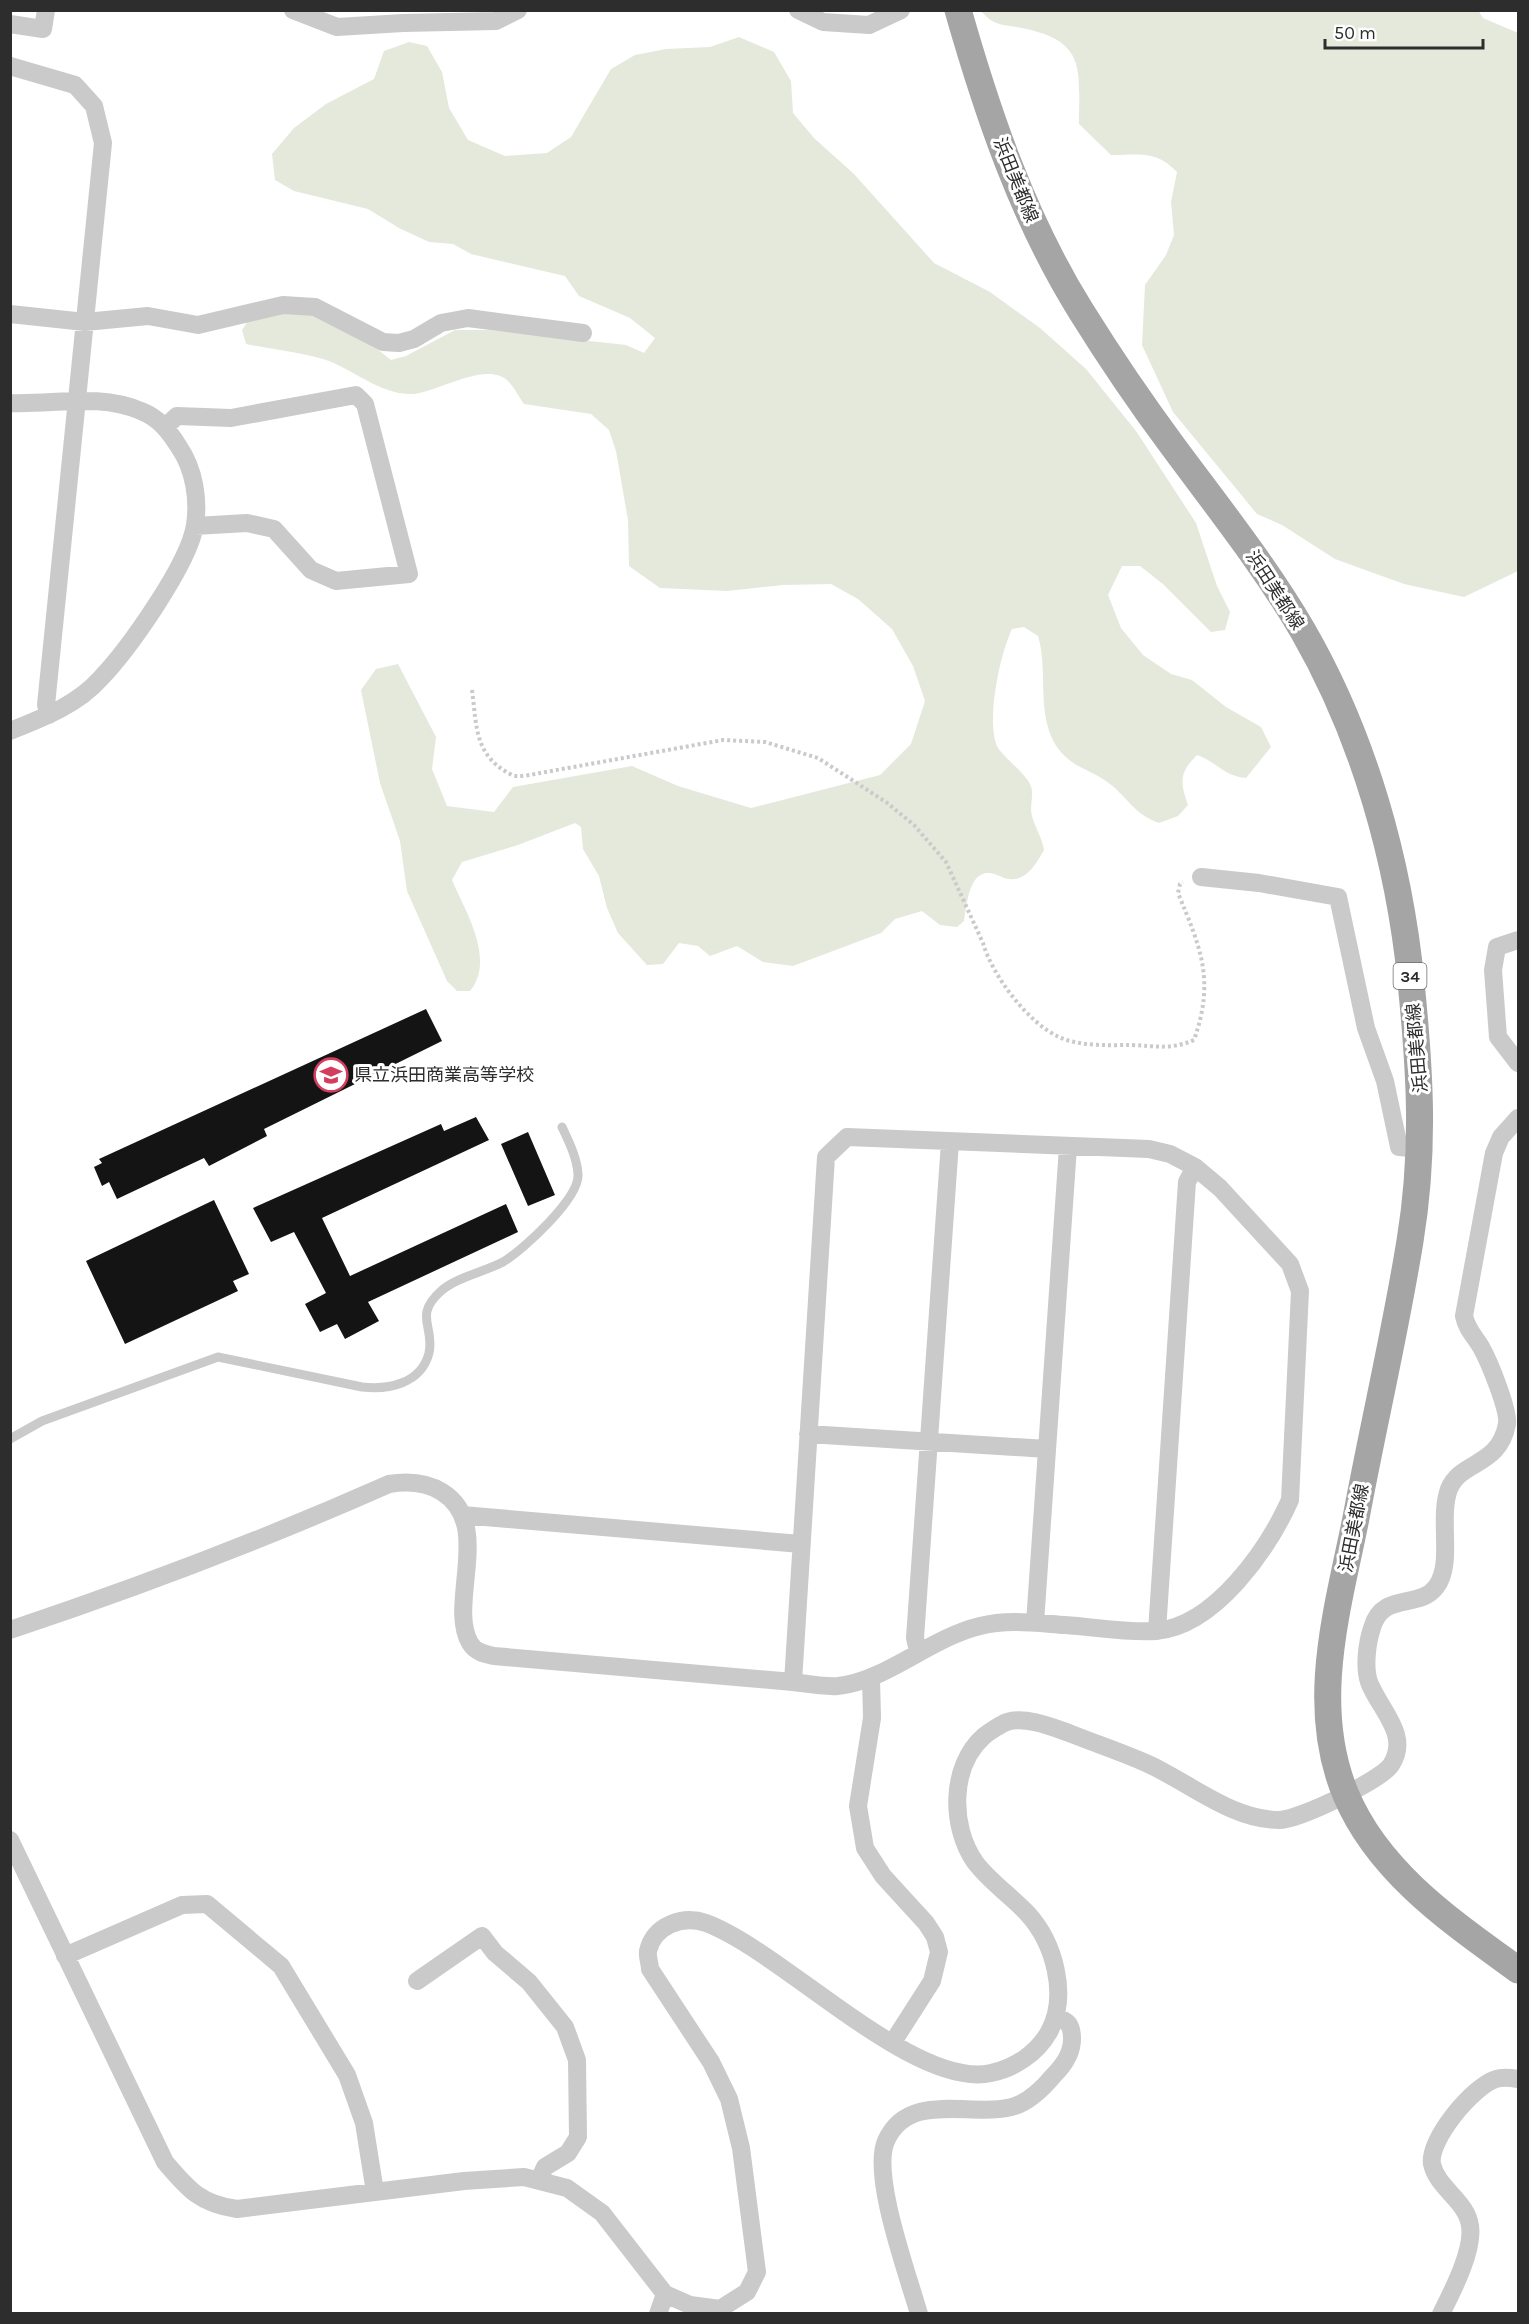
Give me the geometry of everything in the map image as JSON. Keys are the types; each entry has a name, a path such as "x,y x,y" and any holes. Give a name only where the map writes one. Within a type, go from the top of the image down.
{"main road":[{"name":"浜田美都線","path":"958,10 992,120 1022,200 1046,250 1081,311 1167,439 1275,587 1326,673 1377,807 1401,911 1421,1096 1421,1149 1410,1243 1329,1654 1328,1727 1345,1793 1358,1820 1394,1870 1438,1910 1518,1970"}],"street":[{"path":"10,24 43,29 46,10"},
{"path":"293,10 337,27 403,22 496,21 518,10"},
{"path":"798,10 824,22 869,25 901,10"},
{"path":"10,66 75,85 94,106 103,142 46,705 50,714"},
{"path":"10,314 85,322 148,316 198,325 283,305 315,307 384,342 399,343 414,339 441,323 468,318 583,333"},
{"path":"166,426 177,416 231,418 356,395 365,404 409,574 336,580 310,570 274,529 247,523 195,526"},
{"path":"10,403 112,401 142,411 166,426 187,458 195,486 195,526 180,564 150,615 100,680 75,700 50,714 10,731"},
{"path":"1201,877 1259,883 1338,897 1366,1028 1385,1081 1399,1147 1421,1149"},
{"path":"1518,939 1497,947 1493,970 1498,1037 1518,1063"},
{"path":"10,1840 165,2162 191,2192 218,2206 237,2209 484,2180 524,2177 538,2180 567,2188 602,2212 665,2294 690,2305 720,2309 747,2292 757,2272 741,2148 729,2099 711,2062 650,1969 648,1951 660,1930 678,1920 704,1922 744,1945 893,2042 950,2072 969,2075 988,2074 1009,2068 1038,2047 1055,2017 1057,1982 1044,1937 1031,1917 975,1862 963,1835 956,1797 963,1765 983,1737 1010,1721 1047,1725 1147,1764 1240,1812 1280,1820 1320,1809 1386,1772 1396,1758 1398,1738 1392,1722 1368,1681 1366,1665 1372,1624 1383,1609 1395,1602 1425,1597 1438,1585 1445,1567 1443,1520 1448,1492 1460,1476 1493,1455 1504,1434 1508,1417 1480,1346 1467,1330 1464,1316 1494,1153 1501,1137 1518,1118"},
{"path":"10,1630 124,1592 303,1522 389,1484 411,1483 433,1487 451,1498 462,1515 468,1552 466,1631 471,1645 482,1653 793,1682 838,1686 871,1678 918,1651 961,1631 1002,1621 1156,1631 1190,1622 1222,1599 1278,1527 1290,1500 1300,1291 1290,1264 1277,1247 1220,1188 1195,1167 1170,1154 1149,1149 951,1143 847,1137 825,1157 793,1682"},
{"path":"918,1651 915,1638 927,1442 951,1143"},
{"path":"1035,1623 1068,1147"},
{"path":"1156,1631 1187,1182 1195,1167"},
{"path":"808,1434 1047,1449"},
{"path":"462,1515 801,1545"},
{"path":"871,1678 872,1718 858,1806 865,1848 883,1876 926,1923 935,1937 939,1952 932,1982 893,2042"},
{"path":"65,1956 182,1905 207,1904 281,1966 347,2075 364,2123 375,2192"},
{"path":"417,1981 482,1936 495,1953 529,1982 565,2027 577,2060 578,2137 568,2154 545,2167 538,2180"},
{"path":"919,2313 885,2190 881,2162 886,2141 901,2121 924,2110 1000,2109 1016,2105 1029,2098 1054,2076 1069,2054 1072,2044 1069,2024 1055,2017"},
{"path":"1442,2313 1459,2275 1471,2227 1461,2205 1436,2174 1432,2151 1437,2138 1467,2100 1480,2088 1495,2079 1518,2079"},
{"path":"658,2313 665,2294"}],"lane":[{"path":"10,1439 42,1421 218,1356 362,1387 380,1389 408,1381 424,1364 429,1352 425,1315 430,1302 443,1289 504,1261 563,1209 570,1198 579,1177 572,1149 562,1127"}],"path":[{"path":"472,690 478,742 490,760 512,776 540,774 723,740 765,742 818,759 886,802 914,825 946,862 983,943 987,957 1007,989 1039,1023 1060,1037 1090,1044 1178,1047 1194,1040 1203,1016 1206,985 1200,945 1178,893 1180,884 1201,877"}],"shaded area":[{"path":"1478,10 1483,18 1518,33 1518,571 1464,597 1404,584 1335,559 1282,525 1257,514 1173,412 1142,345 1145,285 1166,255 1174,235 1171,202 1177,172 1162,160 1147,155 1111,155 1079,124 1078,73 1075,60 1069,50 1058,41 1043,34 995,22 981,11"},
{"path":"739,37 774,52 791,81 793,113 814,138 854,174 934,263 990,292 1040,328 1086,369 1136,431 1196,523 1217,586 1230,612 1225,630 1211,632 1163,584 1140,566 1122,566 1108,595 1121,628 1143,655 1171,674 1192,680 1226,707 1261,727 1271,747 1246,778 1232,775 1197,755 1187,767 1183,778 1188,805 1178,816 1159,823 1150,819 1138,811 1105,780 1072,762 1056,745 1049,731 1046,716 1043,667 1038,636 1024,627 1012,629 1003,654 996,687 994,735 999,749 1030,784 1032,816 1044,850 1031,870 1019,878 1010,879 988,873 980,875 975,880 968,896 964,921 957,927 940,925 922,911 895,919 881,933 793,966 763,962 737,946 710,956 698,946 679,943 663,964 647,965 618,933 607,908 599,876 583,849 581,827 575,823 518,845 462,862 452,880 476,935 480,965 477,978 470,991 457,991 447,981 407,891 400,841 380,783 361,690 376,669 398,664 436,737 432,769 447,806 494,812 513,787 632,766 678,786 751,808 880,775 911,744 925,701 913,666 892,629 858,599 831,584 783,585 727,591 660,588 629,566 628,520 616,451 609,430 591,414 524,404 510,383 499,375 475,375 423,392 400,393 377,386 323,359 246,344 242,330 249,319 270,309 318,315 377,349 391,360 406,356 455,330 490,330 626,345 644,353 655,338 630,318 579,296 565,276 471,254 453,244 429,242 399,228 368,209 294,191 275,180 272,154 294,128 326,104 374,79 384,51 409,42 427,46 442,72 449,108 468,140 505,156 547,153 571,137 611,69 635,55 666,49 710,47"}],"building":[{"path":"426,1009 442,1041 264,1129 267,1136 209,1166 204,1158 117,1199 109,1182 102,1186 94,1167 102,1163 99,1159"},
{"path":"476,1117 489,1140 322,1218 350,1276 506,1204 518,1232 368,1302 379,1321 345,1339 337,1324 320,1332 305,1304 326,1293 294,1232 271,1242 253,1208 441,1124 444,1131"},
{"path":"528,1132 555,1195 528,1206 501,1144"},
{"path":"214,1200 249,1274 233,1281 238,1291 125,1344 86,1261"}],"place":[{"name":"県立浜田商業高等学校","path":"331,1075"}]}
